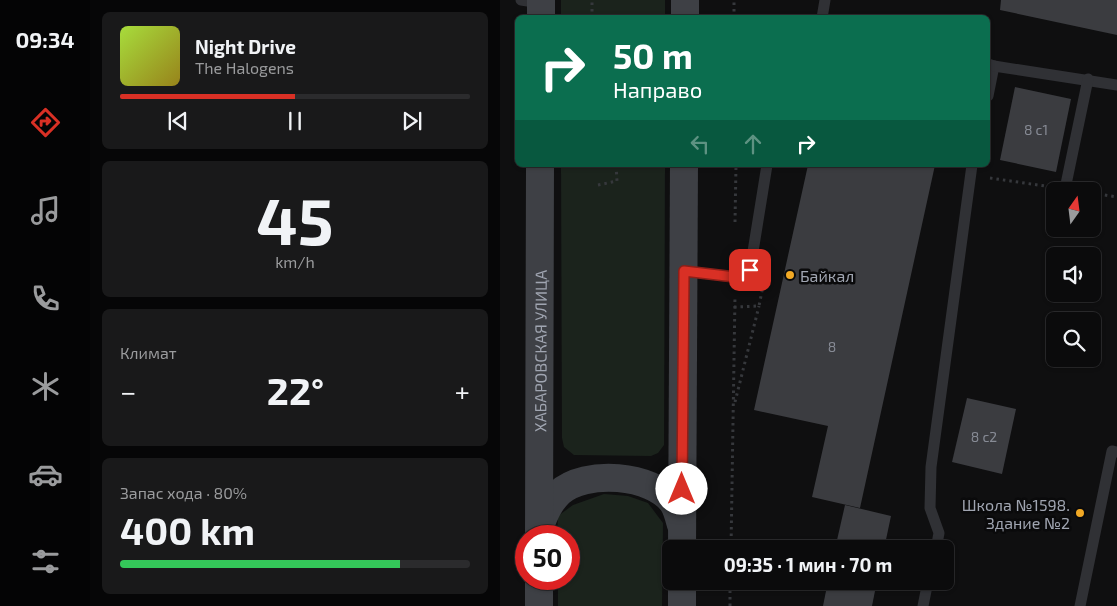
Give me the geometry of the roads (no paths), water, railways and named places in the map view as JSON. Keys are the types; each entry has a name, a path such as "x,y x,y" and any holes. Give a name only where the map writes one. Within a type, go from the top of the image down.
{"main road":[{"name":"ХАБАРОВСКАЯ УЛИЦА","path":"539,525 540,167"},
{"path":"682,539 684,167"},
{"path":"541,525 547,507 561,492 580,482 603,478 630,479 656,487 674,503 682,539"},
{"path":"539,590 539,606"},
{"path":"682,590 682,606"}],"lane":[{"path":"822,15 825,0"},
{"path":"991,65 1117,85"},
{"path":"1066,182 1088,79"},
{"path":"684,271 735,277 743,276 750,270 767,167"},
{"path":"938,540 939,533 930,508 931,467 971,170"},
{"path":"1080,606 1112,452 1117,452"},
{"path":"923,606 926,590"}],"place":[{"name":"Байкал","path":"790,275"},
{"name":"Школа №1598. Здание №2","path":"1080,513"}]}
